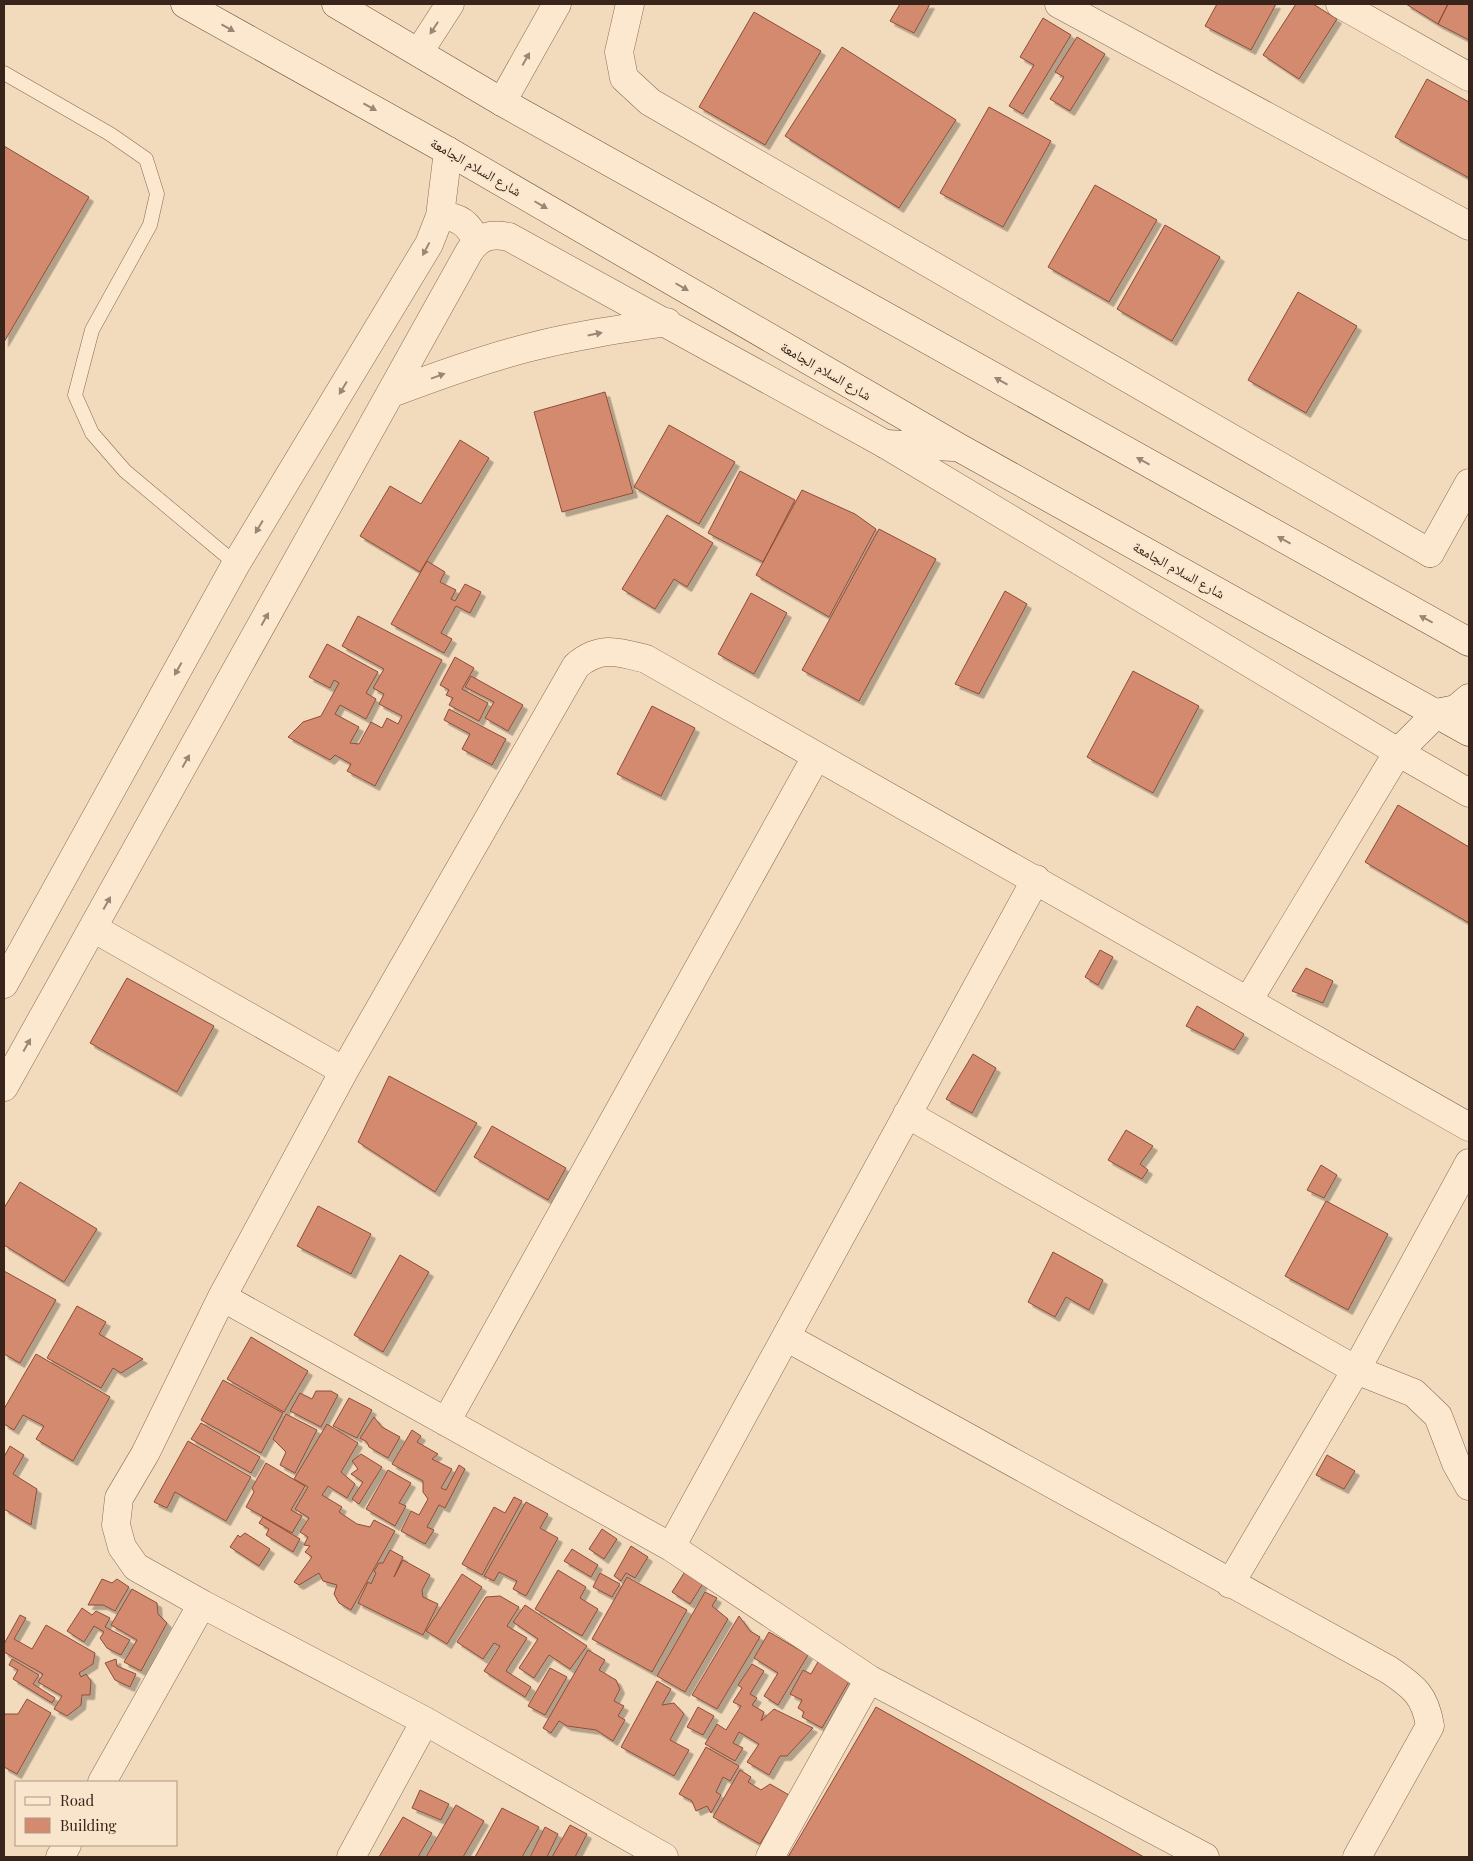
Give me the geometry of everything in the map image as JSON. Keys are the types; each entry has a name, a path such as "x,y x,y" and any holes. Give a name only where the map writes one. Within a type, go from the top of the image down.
{"street":[{"name":"شارع السلام الجامعة","path":"186,4 448,151 958,447 1469,732"},
{"path":"336,4 502,102 1469,642"},
{"path":"418,52 450,4"},
{"path":"502,102 557,4"},
{"path":"630,4 619,52 624,78 650,102 1430,553 1469,483"},
{"path":"1059,4 1469,226"},
{"path":"1340,4 1469,77"},
{"path":"4,984 236,564 426,251 440,216 448,151"},
{"path":"440,216 459,219 473,233 476,242"},
{"path":"4,1088 476,242 486,236 498,234 509,237 667,322 885,444 1469,793"},
{"path":"392,393 459,368 527,348 597,333 667,322"},
{"path":"885,444 958,447"},
{"path":"664,1857 425,1722 136,1567 122,1547 116,1524 119,1498 146,1454 222,1297 344,1071 576,666 588,656 615,651 646,659 816,757 1036,879 1469,1127"},
{"path":"1248,1001 1398,752 1437,713 1456,709 1469,698"},
{"path":"446,1422 816,757"},
{"path":"671,1547 1036,879"},
{"path":"92,928 344,1071"},
{"path":"907,1114 1356,1370 1414,1393 1438,1416 1456,1463 1469,1486"},
{"path":"1230,1584 1356,1370 1469,1163"},
{"path":"222,1297 671,1547 869,1679 1205,1857"},
{"path":"786,1337 1230,1584 1390,1670 1415,1688 1427,1708 1430,1726 1357,1857"},
{"path":"103,1781 202,1604"},
{"path":"770,1857 869,1679"},
{"path":"351,1857 425,1722"},
{"path":"60,1857 66,1846"}],"lane":[{"path":"4,73 110,134 146,159 157,194 150,225 92,330 75,395 92,434 125,472 236,564"}],"building":[{"path":"900,4 930,4 914,33 890,21"},
{"path":"1217,4 1276,4 1251,50 1205,26"},
{"path":"1296,4 1313,4 1337,19 1299,79 1263,55"},
{"path":"1406,4 1448,4 1438,24"},
{"path":"1448,4 1469,4 1469,40 1438,24"},
{"path":"754,12 821,51 765,145 699,107"},
{"path":"1043,18 1071,35 1023,114 1009,106 1034,65 1020,57"},
{"path":"1077,37 1105,54 1070,111 1050,99 1064,77 1055,72"},
{"path":"842,47 956,120 899,208 785,136"},
{"path":"1427,79 1469,102 1469,178 1395,137"},
{"path":"989,107 1051,141 1003,227 940,193"},
{"path":"4,146 89,197 4,342"},
{"path":"1095,185 1157,220 1109,302 1048,267"},
{"path":"1165,225 1220,257 1172,341 1117,309"},
{"path":"1298,292 1357,326 1306,413 1248,380"},
{"path":"605,392 633,493 562,512 534,412"},
{"path":"669,425 735,462 699,524 634,487"},
{"path":"460,440 489,458 420,572 360,536 390,486 421,504"},
{"path":"740,471 795,500 763,562 708,533"},
{"path":"802,490 855,514 876,529 829,617 756,575"},
{"path":"667,515 713,543 687,587 674,579 655,609 622,589"},
{"path":"879,529 936,559 859,701 802,670"},
{"path":"427,561 445,572 440,582 456,590 451,599 455,601 465,584 481,592 470,613 456,606 441,633 452,639 444,653 391,624"},
{"path":"1005,591 1027,604 979,694 955,684"},
{"path":"751,593 787,613 754,674 718,654"},
{"path":"358,616 442,660 375,786 347,771 351,764 335,755 330,760 288,737 303,722 321,716 339,683 334,680 330,688 309,677 327,644 378,672 366,693 376,699 366,719 340,705 335,714 359,727 350,743 359,744 371,722 382,728 387,718 398,724 402,716 379,704 384,694 373,688 384,669 342,646"},
{"path":"455,657 474,668 462,689 488,703 479,721 449,705 453,698 446,695 449,690 440,685"},
{"path":"1133,671 1199,706 1153,793 1087,757"},
{"path":"471,676 523,705 508,731 485,718 494,702 465,687"},
{"path":"652,706 695,728 661,796 617,774"},
{"path":"449,709 506,739 492,765 462,749 470,734 444,720"},
{"path":"1398,805 1469,847 1469,923 1365,862"},
{"path":"1100,950 1113,957 1098,985 1085,977"},
{"path":"1306,968 1333,981 1323,1003 1292,991"},
{"path":"127,978 214,1026 177,1092 90,1043"},
{"path":"1197,1006 1244,1034 1234,1050 1186,1026"},
{"path":"973,1054 996,1068 972,1113 946,1099"},
{"path":"389,1076 477,1123 435,1192 358,1142"},
{"path":"492,1126 566,1168 548,1200 474,1157"},
{"path":"1126,1130 1153,1146 1140,1164 1148,1170 1142,1179 1108,1160"},
{"path":"1321,1165 1337,1175 1324,1198 1307,1190"},
{"path":"20,1182 97,1229 64,1282 4,1245 4,1208"},
{"path":"1326,1201 1388,1234 1348,1310 1285,1276"},
{"path":"318,1206 371,1234 351,1274 297,1246"},
{"path":"1053,1252 1103,1280 1089,1310 1066,1297 1055,1317 1028,1302"},
{"path":"400,1255 429,1272 383,1352 354,1335"},
{"path":"4,1271 56,1300 20,1363 4,1354"},
{"path":"77,1306 106,1322 99,1334 143,1359 121,1373 113,1368 101,1388 47,1358"},
{"path":"251,1337 308,1371 284,1412 227,1379"},
{"path":"36,1354 110,1397 73,1461 36,1439 44,1426 23,1415 14,1430 4,1424 4,1409"},
{"path":"223,1380 283,1413 261,1453 201,1420"},
{"path":"316,1391 331,1391 338,1395 321,1427 290,1411 300,1393 312,1399"},
{"path":"349,1398 372,1410 357,1438 333,1426"},
{"path":"286,1414 317,1430 295,1473 280,1465 286,1452 273,1439"},
{"path":"374,1417 382,1427 400,1437 388,1458 369,1447 367,1442 360,1438"},
{"path":"201,1423 260,1457 251,1473 191,1439"},
{"path":"327,1424 358,1443 341,1472 355,1484 347,1498 328,1486 322,1495 342,1507 339,1512 357,1524 370,1527 374,1520 395,1531 351,1610 339,1603 334,1594 337,1585 323,1581 319,1573 299,1585 294,1582 312,1557 305,1552 310,1546 304,1545 308,1537 300,1532 309,1518 295,1509 308,1487 294,1479"},
{"path":"412,1430 421,1436 417,1442 438,1454 432,1459 452,1469 441,1488 446,1490 459,1465 465,1469 445,1508 439,1505 427,1527 434,1530 425,1544 401,1531 411,1511 419,1515 428,1499 423,1492 423,1481 392,1464"},
{"path":"188,1441 251,1477 226,1521 175,1492 167,1508 154,1502"},
{"path":"10,1446 24,1455 13,1474 37,1489 31,1525 4,1509 4,1457"},
{"path":"361,1454 382,1467 359,1504 352,1499 363,1482 351,1474 358,1469 352,1461"},
{"path":"1327,1455 1355,1471 1344,1489 1316,1475"},
{"path":"266,1463 305,1486 291,1510 302,1516 292,1533 246,1507 254,1492 252,1488"},
{"path":"388,1470 411,1483 399,1503 406,1506 395,1526 366,1509"},
{"path":"514,1497 522,1501 482,1575 462,1564 494,1507 505,1513"},
{"path":"526,1502 548,1514 540,1528 558,1538 526,1596 513,1589 517,1581 499,1572 494,1581 484,1576"},
{"path":"263,1517 300,1539 293,1552 266,1535 269,1529 259,1523"},
{"path":"602,1529 617,1539 604,1559 589,1549"},
{"path":"245,1533 270,1549 259,1566 230,1547 238,1535 240,1537"},
{"path":"631,1546 648,1557 635,1578 626,1573 621,1581 614,1576"},
{"path":"572,1549 598,1565 591,1577 564,1561"},
{"path":"390,1550 403,1557 394,1577 403,1560 430,1575 422,1590 423,1597 438,1604 423,1635 358,1603 368,1582 371,1584 376,1573 374,1571 379,1563 383,1563"},
{"path":"558,1570 586,1587 580,1598 598,1609 582,1636 535,1609"},
{"path":"686,1570 704,1582 690,1604 672,1592"},
{"path":"600,1573 620,1584 612,1597 593,1587"},
{"path":"462,1574 482,1587 447,1644 426,1631"},
{"path":"627,1577 687,1610 652,1672 592,1639"},
{"path":"102,1579 112,1583 117,1579 129,1587 115,1611 103,1605 88,1605"},
{"path":"132,1589 157,1603 158,1614 167,1623 141,1671 124,1662 137,1640 111,1625"},
{"path":"705,1592 717,1598 712,1606 728,1619 685,1692 657,1676"},
{"path":"500,1596 519,1607 507,1626 527,1638 506,1671 531,1687 525,1697 484,1671 500,1646 494,1643 483,1659 457,1642 486,1597"},
{"path":"525,1605 587,1646 570,1669 549,1655 534,1678 519,1668 538,1639 513,1622"},
{"path":"82,1608 92,1615 96,1611 110,1618 105,1627 130,1640 121,1655 107,1648 100,1638 104,1632 94,1626 84,1642 67,1631"},
{"path":"20,1615 26,1618 14,1639 32,1649 46,1625 95,1653 93,1664 79,1673 81,1677 86,1674 91,1681 90,1695 82,1695 81,1705 67,1716 54,1709 62,1696 38,1682 43,1674 4,1652 4,1644"},
{"path":"739,1616 750,1631 760,1637 717,1709 692,1695"},
{"path":"769,1632 808,1655 778,1705 764,1696 778,1673 754,1658"},
{"path":"588,1650 605,1660 599,1670 616,1680 620,1689 614,1701 624,1706 618,1716 625,1720 613,1741 596,1730 567,1726 559,1721 551,1733 543,1728"},
{"path":"12,1659 39,1675 33,1684 55,1698 52,1703 13,1679 18,1670 9,1665"},
{"path":"116,1659 117,1666 136,1674 130,1687 115,1680 105,1663"},
{"path":"819,1660 851,1678 822,1728 802,1717 804,1712 798,1708 802,1700 790,1694 803,1670 811,1674"},
{"path":"752,1664 764,1671 750,1694 757,1698 752,1705 764,1712 761,1721 774,1709 813,1728 787,1756 780,1756 769,1775 747,1762 759,1744 739,1732 733,1743 743,1748 735,1761 705,1744 717,1724 726,1730 741,1706 733,1702 742,1688 738,1685"},
{"path":"550,1668 567,1677 545,1715 528,1706"},
{"path":"657,1681 671,1689 662,1705 674,1703 684,1714 670,1740 689,1750 674,1776 621,1747"},
{"path":"27,1699 51,1713 17,1774 4,1767 4,1714 18,1714"},
{"path":"698,1707 714,1716 703,1735 687,1727"},
{"path":"876,1707 1144,1857 788,1857"},
{"path":"706,1747 739,1766 730,1781 723,1777 716,1792 721,1795 711,1813 707,1806 696,1811 692,1801 679,1794"},
{"path":"740,1770 751,1777 748,1782 761,1790 770,1784 789,1795 760,1844 713,1817"},
{"path":"420,1790 449,1804 441,1820 412,1808"},
{"path":"456,1805 484,1821 463,1857 426,1857"},
{"path":"502,1808 539,1827 522,1857 475,1857"},
{"path":"403,1817 432,1833 418,1857 379,1857"},
{"path":"570,1825 587,1834 575,1857 552,1857"},
{"path":"545,1827 558,1834 547,1857 530,1857"}]}
